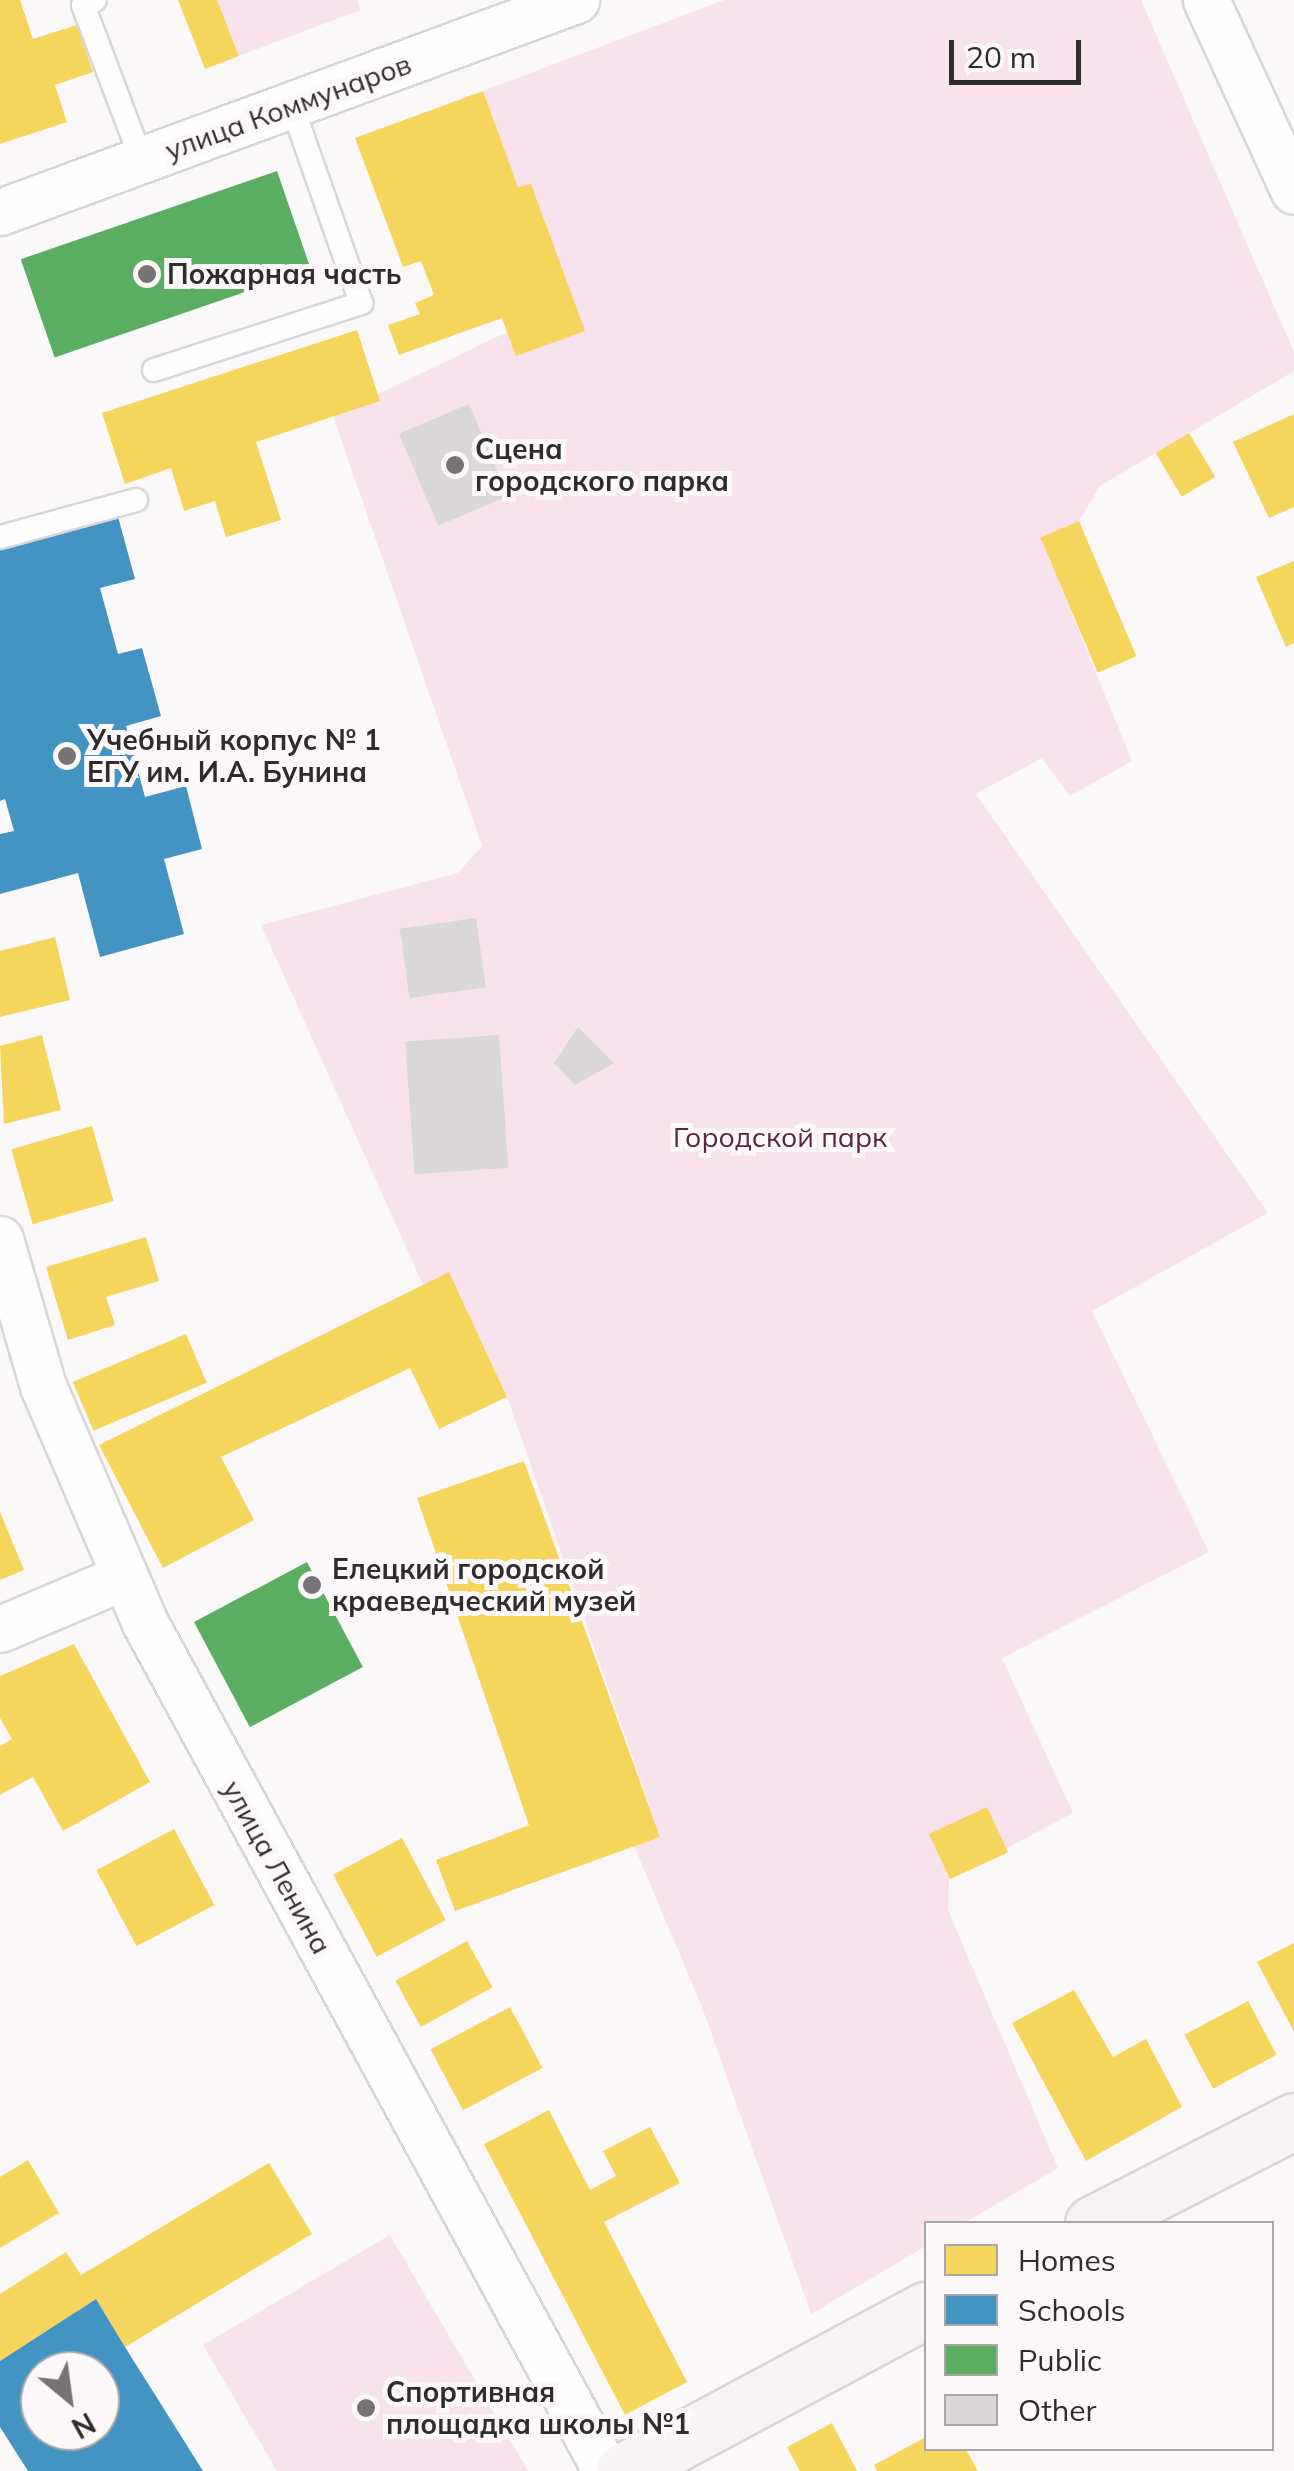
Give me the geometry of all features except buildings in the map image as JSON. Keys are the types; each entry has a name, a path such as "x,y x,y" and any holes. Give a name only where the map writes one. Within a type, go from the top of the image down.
{"main road":[{"path":"1099,2221 1294,2121"},
{"path":"624,2471 924,2311"}],"street":[{"name":"улица Коммунаров","path":"0,212 576,0"},
{"path":"1206,0 1294,192"},
{"name":"улица Ленина","path":"0,1240 43,1386 123,1578 606,2471"},
{"path":"0,1629 123,1578"}],"lane":[{"path":"95,0 84,5 142,161"},
{"path":"154,370 361,303 292,106"},
{"path":"0,537 136,500"}],"green space":[{"path":"217,0 357,0 360,10 239,56"},
{"name":"Городской парк","path":"724,0 1141,0 1294,352 1294,371 1100,486 1079,521 1041,538 1132,761 1070,796 1042,758 976,794 1268,1213 1092,1311 1209,1552 1002,1658 1073,1813 949,1879 948,1910 1058,2168 967,2221 924,2221 924,2247 811,2314 702,2007 634,1846 660,1836 507,1397 449,1273 423,1285 261,925 458,873 482,846 333,416 507,332 462,208 518,187 483,91"},
{"name":"Спортивная площадка школы №1","path":"390,2235 528,2471 277,2471 203,2345"}],"place":[{"name":"Пожарная часть","path":"147,274"},
{"name":"Сцена городского парка","path":"455,465"},
{"name":"Учебный корпус № 1 ЕГУ им. И.А. Бунина","path":"67,756"},
{"name":"Елецкий городской краеведческий музей","path":"312,1585"},
{"name":"Спортивная площадка школы №1","path":"366,2408"}]}
